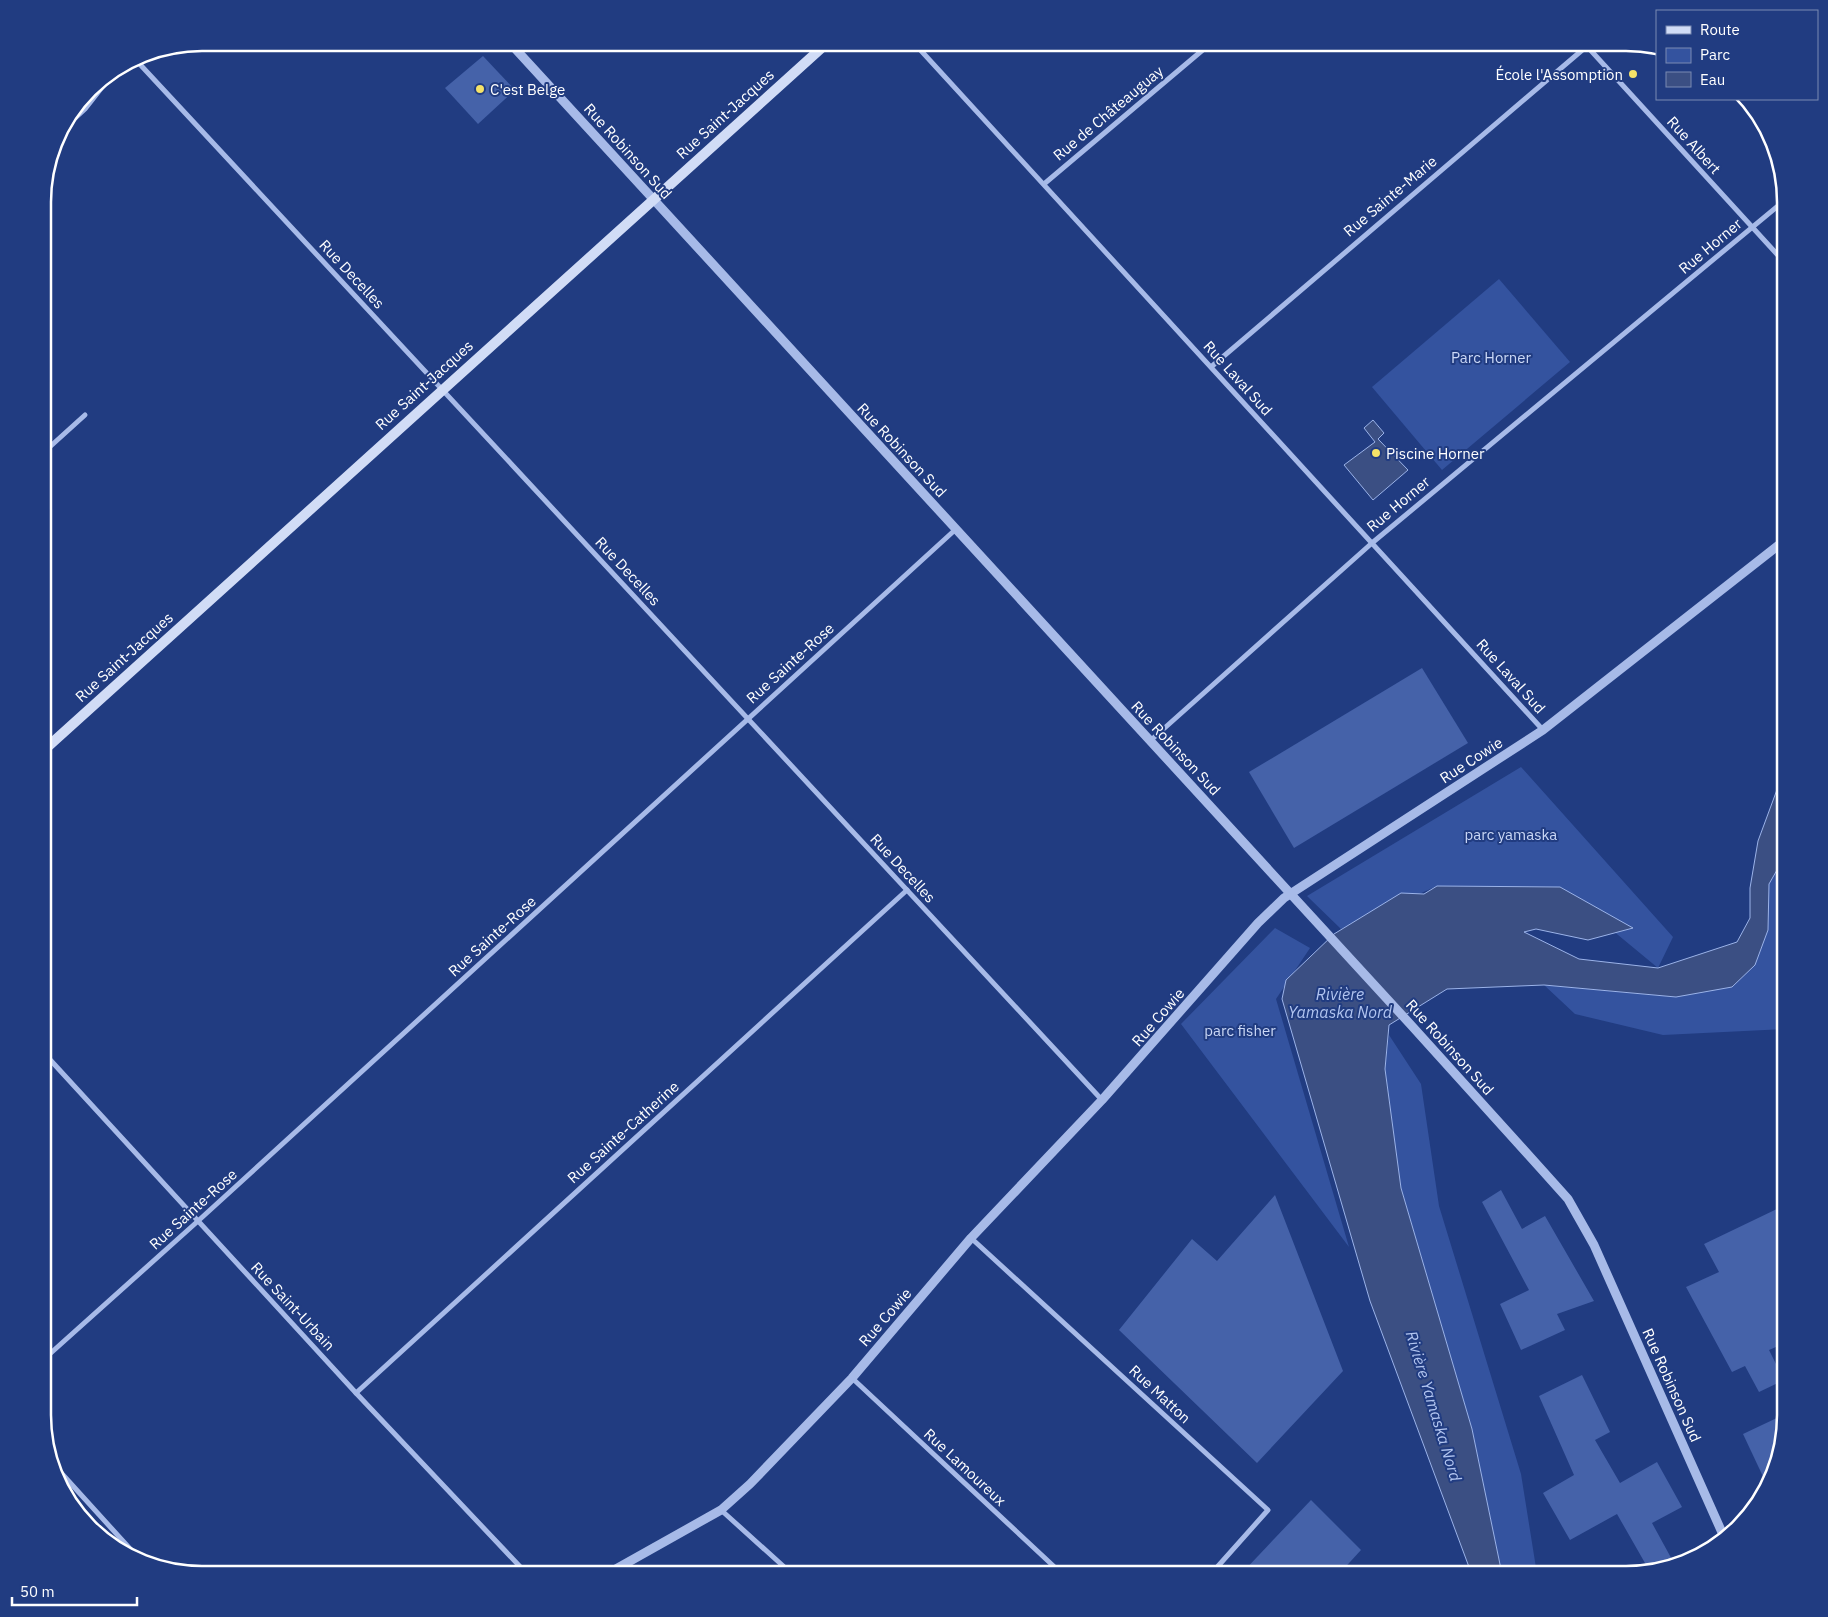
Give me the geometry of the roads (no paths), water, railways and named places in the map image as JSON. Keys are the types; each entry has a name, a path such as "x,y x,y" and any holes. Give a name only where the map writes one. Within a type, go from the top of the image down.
{"main road":[{"name":"Rue Saint-Jacques","path":"52,743 816,52"}],"street":[{"name":"Rue Laval Sud","path":"923,51 1543,730"},
{"name":"Rue de Châteauguay","path":"1044,184 1200,51"},
{"name":"Rue Sainte-Marie","path":"1211,367 1577,51"},
{"name":"Rue Albert","path":"1591,51 1776,252"},
{"name":"Rue Robinson Sud","path":"519,52 1411,1024 1568,1199 1594,1245 1721,1530"},
{"name":"Rue Decelles","path":"141,65 1102,1100"},
{"path":"83,110 92,100"},
{"name":"Rue Horner","path":"1150,740 1372,543 1776,207"},
{"path":"52,445 85,415"},
{"name":"Rue Sainte-Rose","path":"52,1352 198,1222 956,528"},
{"name":"Rue Cowie","path":"621,1566 721,1510 750,1484 852,1378 971,1238 1102,1100 1258,922 1290,894 1543,730 1776,547"},
{"name":"Rue Sainte-Catherine","path":"356,1393 907,890"},
{"name":"Rue Saint-Urbain","path":"52,1062 356,1393 519,1566"},
{"name":"Rue Matton","path":"971,1238 1268,1510 1218,1566"},
{"name":"Rue Lamoureux","path":"852,1378 1053,1566"},
{"path":"66,1478 126,1544"},
{"path":"721,1510 783,1566"}],"water":[{"name":"Piscine Horner","path":"1373,420 1384,433 1378,439 1408,470 1373,500 1344,465 1375,442 1364,428"},
{"name":"Rivière Yamaska Nord","path":"1776,791 1777,871 1769,884 1768,930 1755,965 1732,987 1676,997 1544,985 1447,989 1389,1025 1385,1069 1401,1188 1472,1429 1500,1566 1469,1566 1370,1301 1282,999 1286,980 1334,934 1401,893 1424,894 1437,886 1560,887 1633,928 1588,940 1536,929 1524,932 1579,959 1658,968 1737,942 1750,918 1750,888 1758,841"}],"place":[{"name":"École l'Assomption","path":"1633,74"},
{"name":"C'est Belge","path":"480,89"},
{"name":"Piscine Horner","path":"1376,453"}],"park label":[{"name":"Parc Horner","path":"1491,357"},
{"name":"parc yamaska","path":"1511,834"},
{"name":"parc fisher","path":"1240,1030"}]}
